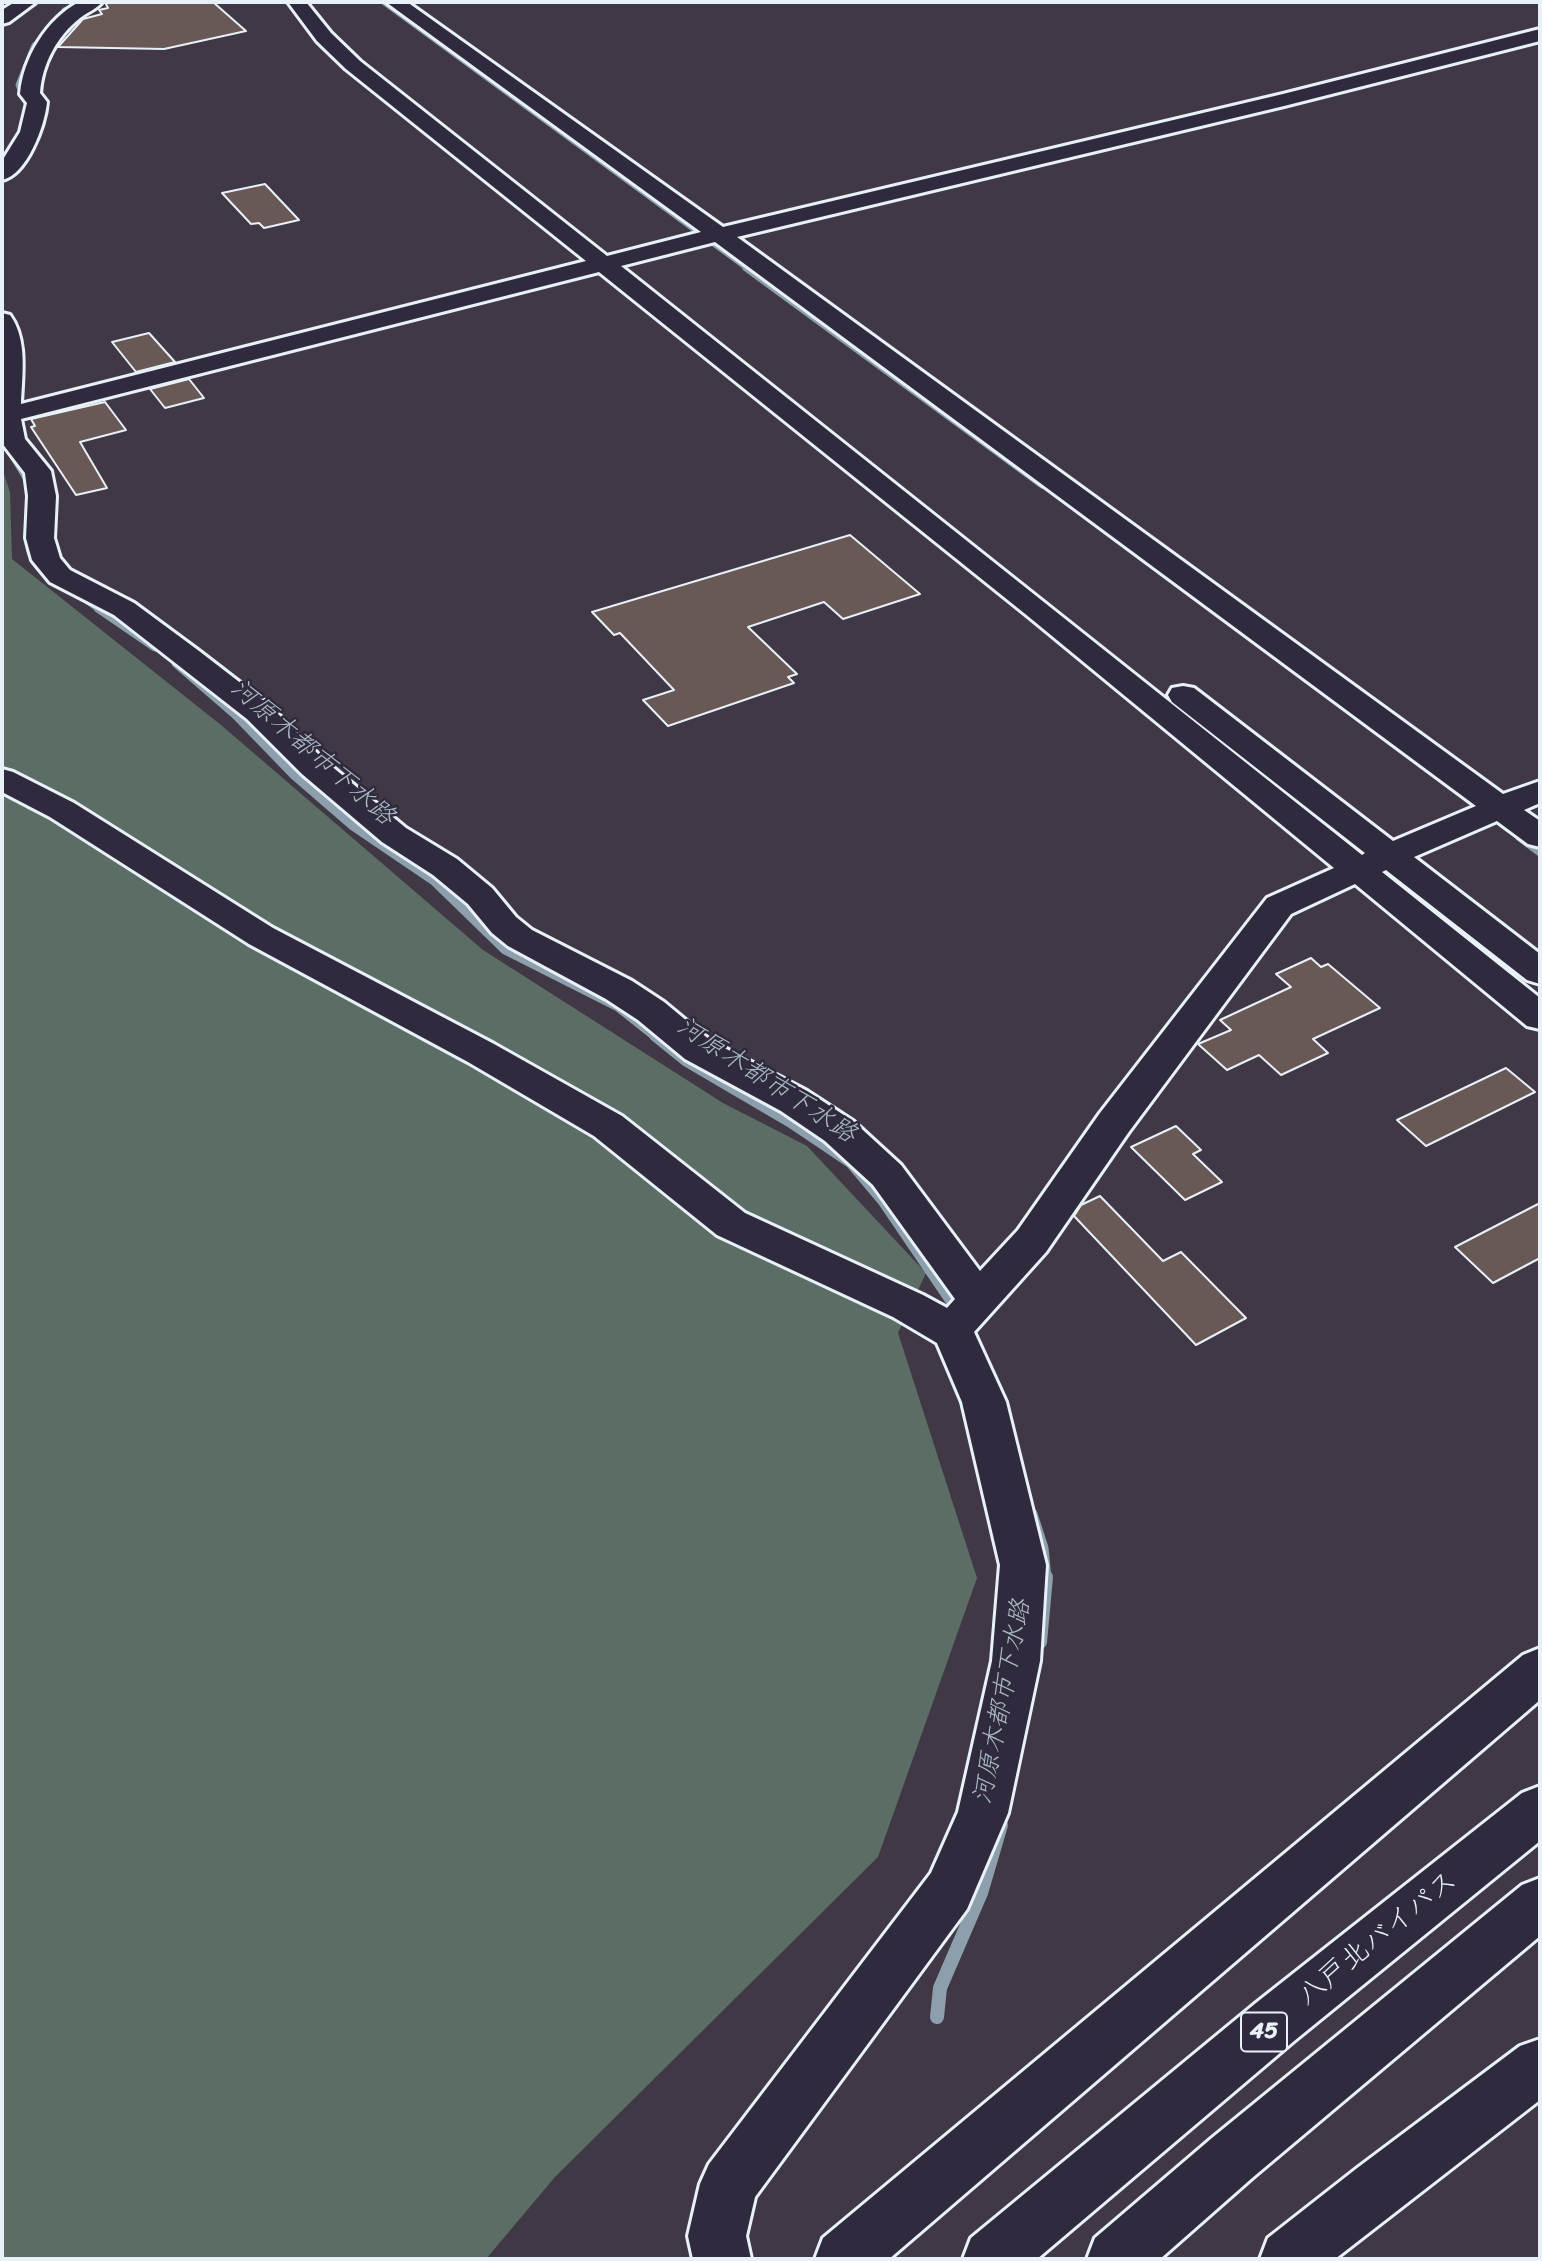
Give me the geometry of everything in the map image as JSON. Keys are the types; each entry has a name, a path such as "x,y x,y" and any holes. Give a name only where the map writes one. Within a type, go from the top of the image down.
{"main road":[{"path":"2,18 27,2"},
{"path":"2,174 25,147 36,121 37,102 30,94 29,81 44,49 74,10 93,2"},
{"path":"297,2 324,37 353,65 616,262"},
{"path":"321,2 367,55 1050,620 1372,863 1540,972"},
{"path":"395,2 720,236 1540,837"},
{"path":"7,415 824,208 1284,100 1540,36"},
{"path":"2,320 11,361 7,415 12,439 38,471 42,496 40,538 46,560 60,576 124,609 258,712 313,767 394,835 445,867 480,896 504,925 520,939 619,990 651,1011 698,1050 794,1101 839,1131 887,1175 966,1316 1023,1564 1016,1661 983,1813 949,1891 729,2184 717,2236 722,2259"},
{"path":"2,779 62,810 261,936 481,1053 608,1126 731,1224 908,1306 966,1316"},
{"path":"966,1316 1032,1241 1114,1122 1279,906 1540,791"},
{"path":"1372,863 1540,1017"},
{"path":"844,2259 1540,1670"},
{"name":"八戸北バイパス","path":"992,2259 1275,2022 1540,1810"},
{"path":"1116,2259 1232,2158 1540,1903"},
{"path":"1289,2259 1376,2189 1540,2066"}],"green space":[{"path":"2,468 10,492 12,559 221,725 483,950 723,1103 807,1146 926,1273 898,1333 977,1578 878,1857 555,2177 486,2259 2,2259"}],"building":[{"path":"105,2 213,2 246,31 164,49 58,47 83,19 102,14 99,10 108,8"},
{"path":"265,184 299,220 264,228 259,223 251,224 222,193"},
{"path":"149,333 175,362 136,372 112,342"},
{"path":"189,379 204,398 165,408 150,389"},
{"path":"105,402 126,430 80,442 107,488 76,495 31,427 35,426 31,419"},
{"path":"850,535 920,594 843,619 824,602 748,627 797,674 788,677 794,683 668,726 643,700 674,690 620,633 614,635 592,612"},
{"path":"1311,958 1321,967 1328,964 1380,1008 1313,1039 1328,1053 1281,1075 1259,1055 1227,1070 1198,1044 1231,1030 1220,1020 1291,987 1276,974"},
{"path":"1506,1068 1535,1092 1426,1146 1397,1120"},
{"path":"1176,1126 1201,1150 1193,1154 1222,1182 1185,1200 1131,1147"},
{"path":"1100,1196 1163,1261 1181,1252 1246,1318 1196,1345 1074,1216 1081,1205"},
{"path":"1540,1203 1540,1258 1493,1283 1455,1247"}],"waterway":[{"name":"河原木都市下水路","path":"26,118 27,105 18,85 34,45 61,21 64,10 87,2"},
{"path":"383,2 749,270"},
{"path":"746,268 1042,485"},
{"name":"河原木都市下水路","path":"2,438 31,486"},
{"name":"河原木都市下水路","path":"28,523 31,555 52,581"},
{"name":"河原木都市下水路","path":"88,601 100,610"},
{"name":"河原木都市下水路","path":"98,608 155,647"},
{"name":"河原木都市下水路","path":"176,663 236,715 294,775 353,826 434,881 505,950 618,1007 657,1038"},
{"path":"1520,837 1540,852"},
{"name":"河原木都市下水路","path":"655,1036 686,1061 790,1122 851,1163 883,1201 959,1313"},
{"name":"河原木都市下水路","path":"1032,1514 1043,1548 1046,1578"},
{"name":"河原木都市下水路","path":"1040,1642 1046,1578"},
{"name":"河原木都市下水路","path":"937,2017 940,1988 981,1893 1001,1825"}]}
